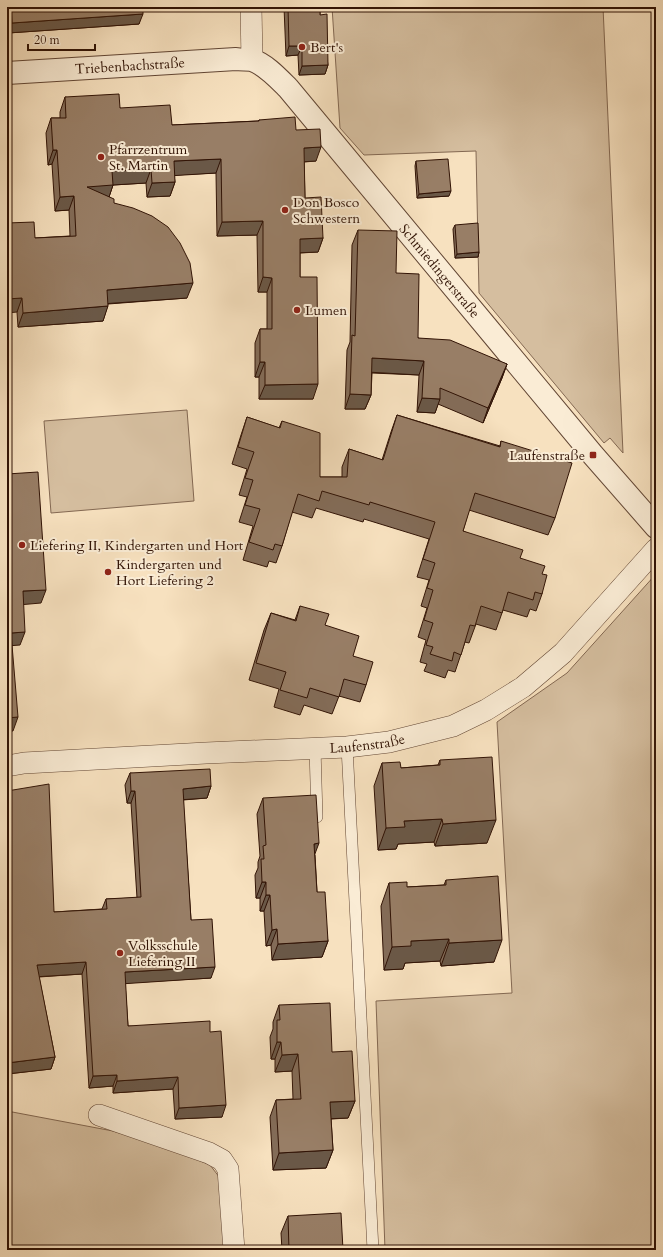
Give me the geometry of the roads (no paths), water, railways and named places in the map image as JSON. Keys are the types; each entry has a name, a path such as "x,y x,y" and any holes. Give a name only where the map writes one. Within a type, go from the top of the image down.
{"street":[{"path":"252,7 252,60"},
{"name":"Triebenbachstraße","path":"7,73 252,60"},
{"name":"Schmiedingerstraße","path":"252,60 274,75 288,88 593,455 656,527"},
{"name":"Laufenstraße","path":"7,766 32,762 347,747 389,742 452,726 486,710 504,699 522,687 563,653 656,549"},
{"path":"99,1115 209,1153 222,1160 228,1169 234,1250"}],"lane":[{"path":"347,747 372,1250"},
{"path":"315,748 317,816"}],"place":[{"name":"Bert's","path":"302,47"},
{"name":"Pfarrzentrum St. Martin","path":"101,157"},
{"name":"Don Bosco Schwestern","path":"285,210"},
{"name":"Lumen","path":"297,310"},
{"name":"Laufenstraße","path":"593,455"},
{"name":"Liefering II, Kindergarten und Hort","path":"22,545"},
{"name":"Kindergarten und Hort Liefering 2","path":"108,572"},
{"name":"Volksschule Liefering II","path":"120,953"}]}
